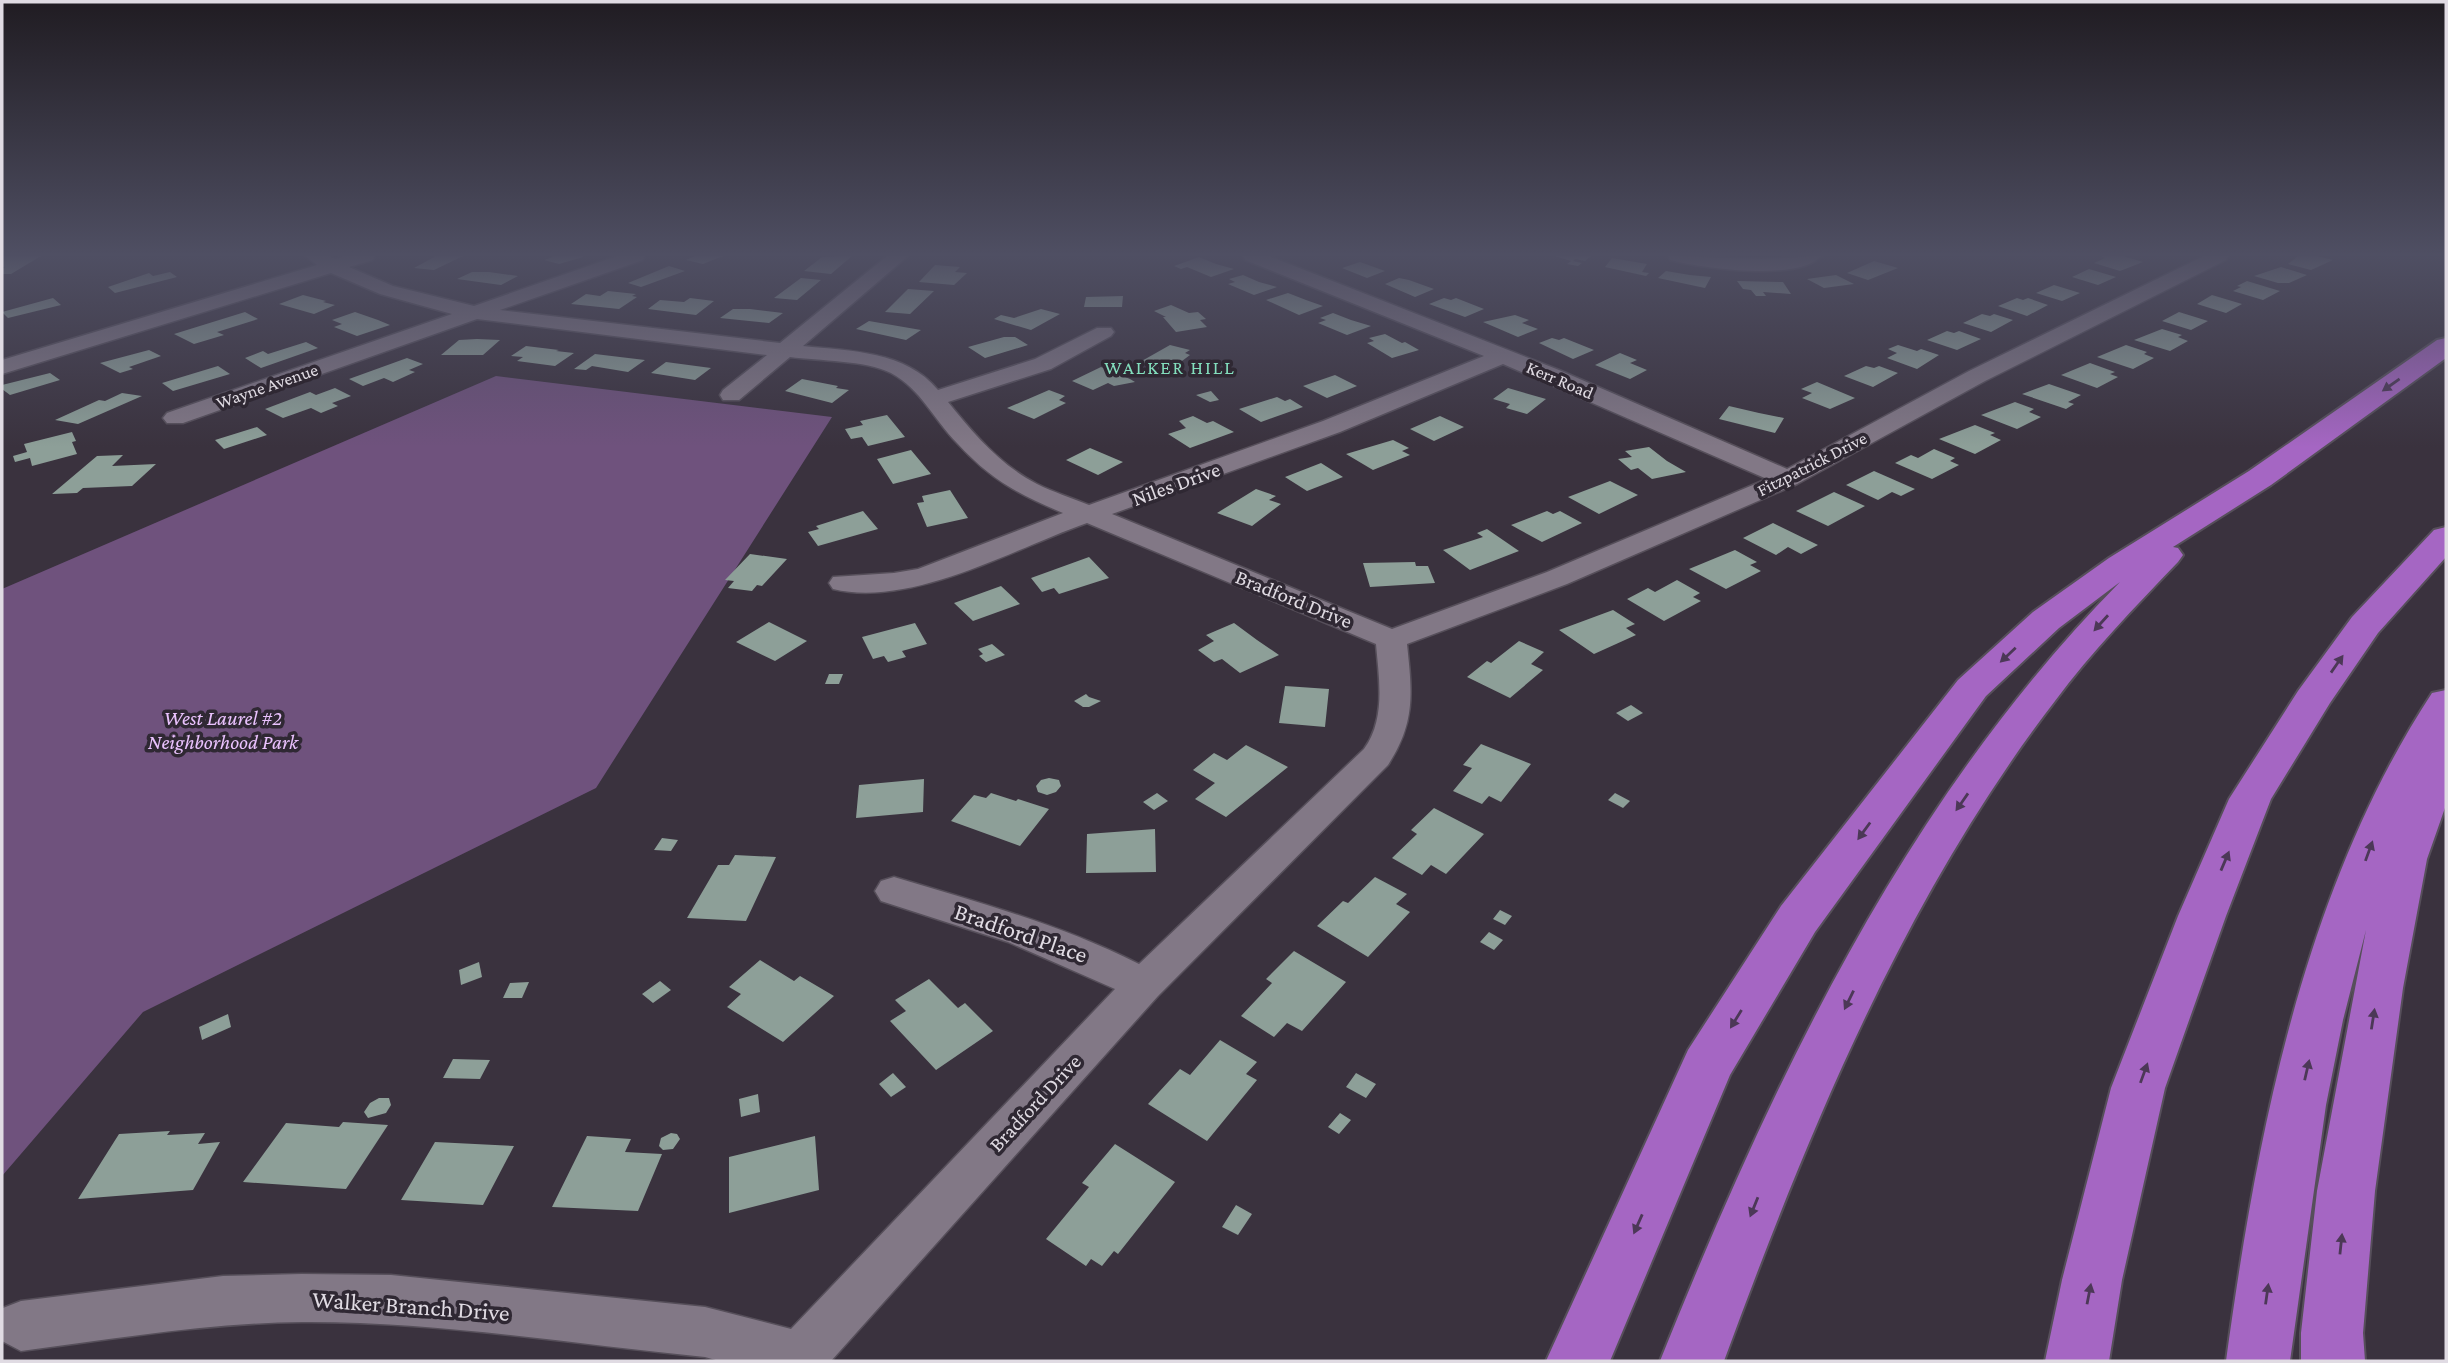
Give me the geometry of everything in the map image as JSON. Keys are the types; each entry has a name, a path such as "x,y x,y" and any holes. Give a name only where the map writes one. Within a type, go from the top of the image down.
{"highway":[{"path":"1578,1361 1707,1066 1798,919 1972,688 2046,620 2121,565 2260,478 2446,346"},
{"path":"1692,1361 1788,1125 1871,956 1954,813 2025,712 2099,624 2169,552 2260,478"},
{"path":"2077,1361 2092,1280 2138,1088 2202,915 2250,799 2312,700 2365,625 2446,537"},
{"path":"2258,1361 2286,1162 2330,968 2370,846 2421,740 2446,702"},
{"path":"2333,1361 2332,1333 2346,1191 2378,988 2404,859 2446,750"}],"street":[{"path":"2,367 147,320"},
{"name":"Wayne Avenue","path":"175,418 457,320"},
{"name":"Bradford Drive","path":"524,320 886,364 911,375 963,436 1004,475 1038,495 1391,639 1394,717 1387,744 1144,985 797,1359"},
{"path":"731,394 820,320"},
{"name":"Kerr Road","path":"1412,320 1503,356 1788,479"},
{"name":"Fitzpatrick Drive","path":"1391,639 1558,578 1788,479 1977,376 2091,320"},
{"path":"934,399 1043,364 1104,332"},
{"name":"Niles Drive","path":"843,583 912,579 1346,422 1503,356"},
{"name":"Bradford Place","path":"894,891 1044,939 1093,958 1144,985"},
{"name":"Walker Branch Drive","path":"21,1326 223,1301 302,1298 391,1300 705,1332 797,1359"}],"green space":[{"name":"West Laurel #2 Neighborhood Park","path":"496,376 832,417 596,788 143,1012 2,1176 2,589"}],"building":[{"path":"220,320 256,320 217,332 224,335 194,344 174,334"},
{"path":"332,320 375,320 390,325 357,336 334,327 342,324"},
{"path":"736,320 774,320 769,323"},
{"path":"996,320 1050,320 1031,330"},
{"path":"1165,320 1202,320 1200,320 1207,327 1176,332"},
{"path":"1326,320 1350,320 1371,326 1347,335 1318,323"},
{"path":"1528,320 1522,323 1538,329 1518,337 1483,322"},
{"path":"1970,320 2013,320 1991,332 1963,323"},
{"path":"2204,320 2208,321 2191,330 2162,321"},
{"path":"869,321 921,330 906,340 856,329"},
{"path":"2162,329 2182,335 2178,337 2188,341 2170,351 2134,340"},
{"path":"1947,331 1959,331 1981,339 1957,350 1927,340"},
{"path":"1385,334 1419,350 1392,358 1367,343 1374,341 1369,338"},
{"path":"1004,337 1015,337 1028,345 985,358 968,347"},
{"path":"1552,338 1564,338 1594,350 1573,359 1539,343"},
{"path":"459,340 500,340 483,355 441,355"},
{"path":"306,342 318,348 261,368 245,358 263,351 268,354"},
{"path":"1170,345 1190,350 1185,353 1190,355 1170,370 1140,362"},
{"path":"1898,345 1939,355 1917,369 1887,358 1897,353 1888,349"},
{"path":"2126,345 2147,352 2144,354 2154,358 2133,369 2097,357"},
{"path":"526,346 574,353 555,366 517,361 523,357 511,356"},
{"path":"149,350 161,356 120,373 100,363"},
{"path":"1620,353 1637,360 1630,363 1647,370 1630,379 1595,365"},
{"path":"595,354 645,360 628,372 592,366 586,370 574,369"},
{"path":"407,358 423,364 409,370 415,372 393,382 384,378 363,386 349,379"},
{"path":"666,362 711,368 695,380 651,373"},
{"path":"2090,363 2115,372 2110,374 2118,377 2097,388 2061,375"},
{"path":"218,366 230,374 173,391 162,383"},
{"path":"1866,366 1879,366 1898,373 1873,387 1844,376"},
{"path":"1101,367 1135,382 1114,386 1108,383 1093,390 1072,381"},
{"path":"50,373 60,380 10,395 2,389 2,385"},
{"path":"1335,375 1357,386 1327,398 1303,386"},
{"path":"802,379 849,390 832,403 785,391"},
{"path":"1817,382 1855,398 1830,409 1802,398 1812,393 1801,389"},
{"path":"2049,384 2081,395 2068,402 2074,404 2066,409 2022,394"},
{"path":"335,388 351,396 332,403 338,406 321,413 311,408 283,418 265,409 310,392 316,395"},
{"path":"1508,388 1546,399 1527,414 1506,408 1510,404 1493,399"},
{"path":"1049,390 1065,396 1059,400 1066,403 1034,419 1007,408"},
{"path":"1211,391 1219,400 1210,402 1196,395"},
{"path":"122,393 142,396 78,424 55,420 99,400 105,401"},
{"path":"1277,397 1285,401 1290,399 1303,407 1261,422 1239,409"},
{"path":"2015,402 2034,409 2029,412 2041,417 2017,429 1981,415"},
{"path":"1729,406 1784,418 1775,433 1719,419"},
{"path":"887,415 905,437 868,446 862,437 851,439 845,429 863,425 860,421"},
{"path":"1193,416 1207,423 1213,421 1234,432 1190,448 1168,434 1186,428 1179,421"},
{"path":"1440,416 1464,427 1434,441 1410,429"},
{"path":"1975,425 1995,433 1990,435 2001,440 1975,454 1939,439"},
{"path":"257,427 267,435 224,449 215,440"},
{"path":"72,432 76,441 72,442 77,454 32,466 30,458 15,462 13,456 27,452 24,444"},
{"path":"1393,440 1409,448 1402,451 1410,455 1373,470 1346,454"},
{"path":"1649,447 1686,472 1652,479 1638,468 1631,470 1618,459 1632,457 1625,451"},
{"path":"1090,448 1123,462 1098,475 1066,460"},
{"path":"1934,449 1955,458 1950,461 1959,465 1932,479 1895,463 1911,455 1918,458"},
{"path":"911,450 931,474 893,484 877,459"},
{"path":"123,455 112,466 156,464 132,486 83,488 77,493 52,494 97,456"},
{"path":"1321,463 1343,477 1307,491 1285,477"},
{"path":"1874,471 1915,489 1901,496 1892,492 1878,500 1846,485"},
{"path":"1610,481 1638,495 1599,514 1568,497"},
{"path":"1256,489 1276,496 1269,500 1281,504 1252,526 1217,513"},
{"path":"950,490 968,518 927,527 917,503 924,502 922,496"},
{"path":"1834,492 1865,506 1828,526 1796,511"},
{"path":"863,511 878,529 818,546 808,532 819,529 816,526"},
{"path":"1547,511 1553,514 1560,511 1582,523 1542,542 1511,525"},
{"path":"1773,523 1818,545 1801,554 1788,547 1776,555 1743,538"},
{"path":"1487,529 1519,551 1470,570 1443,550 1483,537 1477,533"},
{"path":"1735,550 1757,562 1750,565 1761,571 1726,589 1689,569"},
{"path":"750,554 787,559 762,586 757,585 752,591 728,588 734,581 725,580"},
{"path":"1089,557 1109,578 1059,594 1054,588 1042,592 1031,578"},
{"path":"1415,562 1416,566 1428,566 1435,583 1370,587 1363,563"},
{"path":"1677,580 1700,593 1693,597 1701,601 1664,621 1627,599 1648,588 1655,592"},
{"path":"1001,586 1020,604 973,621 954,603"},
{"path":"1613,610 1635,624 1626,628 1636,635 1594,654 1559,630"},
{"path":"769,622 807,641 775,661 736,642"},
{"path":"915,623 927,644 902,651 906,657 888,662 884,656 873,659 862,637"},
{"path":"1234,623 1279,655 1240,673 1222,659 1214,662 1198,650 1214,641 1206,635"},
{"path":"1519,641 1544,652 1531,664 1543,670 1510,698 1467,677 1487,661 1491,663"},
{"path":"992,644 1005,655 986,662 979,656 983,654 978,649"},
{"path":"829,674 843,674 839,684 825,684"},
{"path":"1285,686 1329,689 1325,727 1279,723"},
{"path":"1086,694 1101,701 1083,707 1074,701"},
{"path":"1631,705 1643,713 1628,721 1616,713"},
{"path":"1481,744 1531,764 1501,802 1489,796 1482,804 1453,791 1472,768 1463,765"},
{"path":"1246,745 1288,767 1226,817 1195,799 1215,783 1193,770 1214,753 1227,760"},
{"path":"924,779 923,812 856,818 859,785"},
{"path":"1041,780 1059,780 1061,786 1056,792 1047,795 1038,792 1036,786"},
{"path":"991,793 1049,809 1020,846 951,821 974,795 986,798"},
{"path":"1157,793 1168,801 1154,810 1143,802"},
{"path":"1615,793 1630,801 1623,808 1608,800"},
{"path":"1434,808 1484,834 1446,874 1431,865 1422,875 1392,858 1417,834 1411,830"},
{"path":"1155,829 1156,872 1086,873 1087,834"},
{"path":"662,838 678,840 671,851 654,850"},
{"path":"735,855 776,857 746,921 687,918 718,865 729,865"},
{"path":"1375,877 1407,894 1396,904 1410,912 1368,957 1317,926 1343,901 1348,903"},
{"path":"1500,910 1512,916 1505,925 1493,919"},
{"path":"1489,932 1503,940 1494,950 1480,942"},
{"path":"1294,951 1346,982 1302,1031 1287,1023 1274,1037 1241,1016 1272,983 1266,979"},
{"path":"760,960 794,981 800,976 834,996 783,1042 727,1007 741,994 729,987"},
{"path":"479,962 482,977 461,985 459,970"},
{"path":"929,979 958,1008 965,1003 993,1031 936,1070 890,1021 906,1011 895,1000"},
{"path":"660,981 671,990 653,1003 642,994"},
{"path":"529,982 522,998 503,998 510,983"},
{"path":"228,1014 231,1027 202,1040 199,1027"},
{"path":"1220,1040 1257,1062 1246,1074 1257,1080 1207,1141 1148,1104 1180,1069 1190,1075"},
{"path":"453,1059 490,1060 480,1079 443,1078"},
{"path":"893,1073 906,1087 891,1097 879,1084"},
{"path":"1356,1073 1376,1084 1366,1098 1346,1087"},
{"path":"758,1094 760,1112 741,1117 739,1099"},
{"path":"379,1098 389,1098 391,1105 386,1113 368,1118 364,1112 370,1103"},
{"path":"1340,1113 1351,1120 1339,1134 1328,1127"},
{"path":"343,1122 388,1125 346,1189 243,1182 286,1123 339,1127"},
{"path":"170,1131 167,1135 205,1133 198,1144 220,1142 193,1190 78,1199 119,1134"},
{"path":"671,1133 677,1134 680,1139 673,1149 663,1150 659,1146 661,1138"},
{"path":"587,1136 631,1139 625,1152 662,1154 638,1211 552,1207"},
{"path":"815,1136 819,1190 729,1213 729,1157"},
{"path":"435,1142 514,1146 483,1205 401,1200"},
{"path":"1115,1144 1175,1182 1118,1254 1114,1251 1102,1266 1091,1259 1086,1266 1046,1239 1089,1187 1082,1183"},
{"path":"1236,1205 1252,1214 1238,1235 1222,1227"}],"district":[{"name":"WALKER HILL","path":"1170,367"}]}
